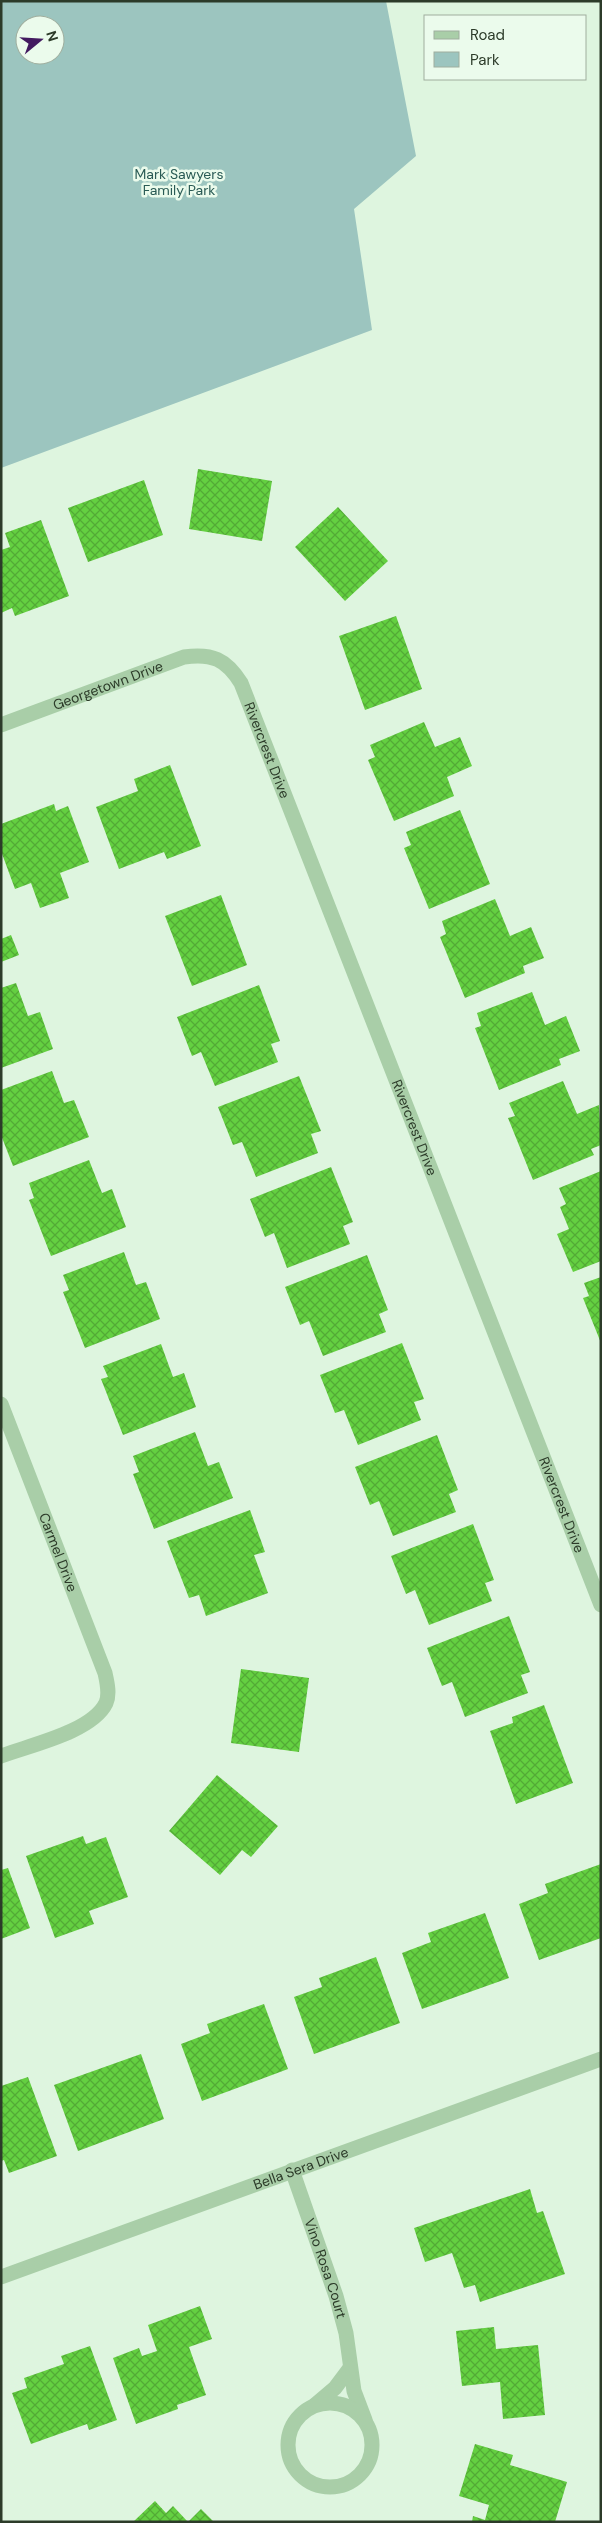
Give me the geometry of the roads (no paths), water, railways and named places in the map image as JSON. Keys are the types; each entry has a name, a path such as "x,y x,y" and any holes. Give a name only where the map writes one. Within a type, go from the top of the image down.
{"street":[{"name":"Georgetown Drive","path":"1,725 184,657 200,655 216,658"},
{"name":"Rivercrest Drive","path":"216,658 232,669 241,683 601,1605"},
{"name":"Carmel Drive","path":"1,1404 105,1672 108,1686 106,1701 98,1714 84,1726 1,1756"},
{"name":"Bella Sera Drive","path":"1,2277 601,2059"},
{"name":"Vino Rosa Court","path":"292,2170 338,2305 346,2333 354,2391 371,2433 372,2447 369,2461 362,2473 351,2482 338,2487 325,2487 311,2483 300,2475 292,2464 288,2450 288,2436 293,2423 303,2412 315,2405 335,2388 350,2368"},
{"path":"315,2405 329,2402 342,2404 355,2410 365,2420"}],"park label":[{"name":"Mark Sawyers Family Park","path":"179,182"}]}
